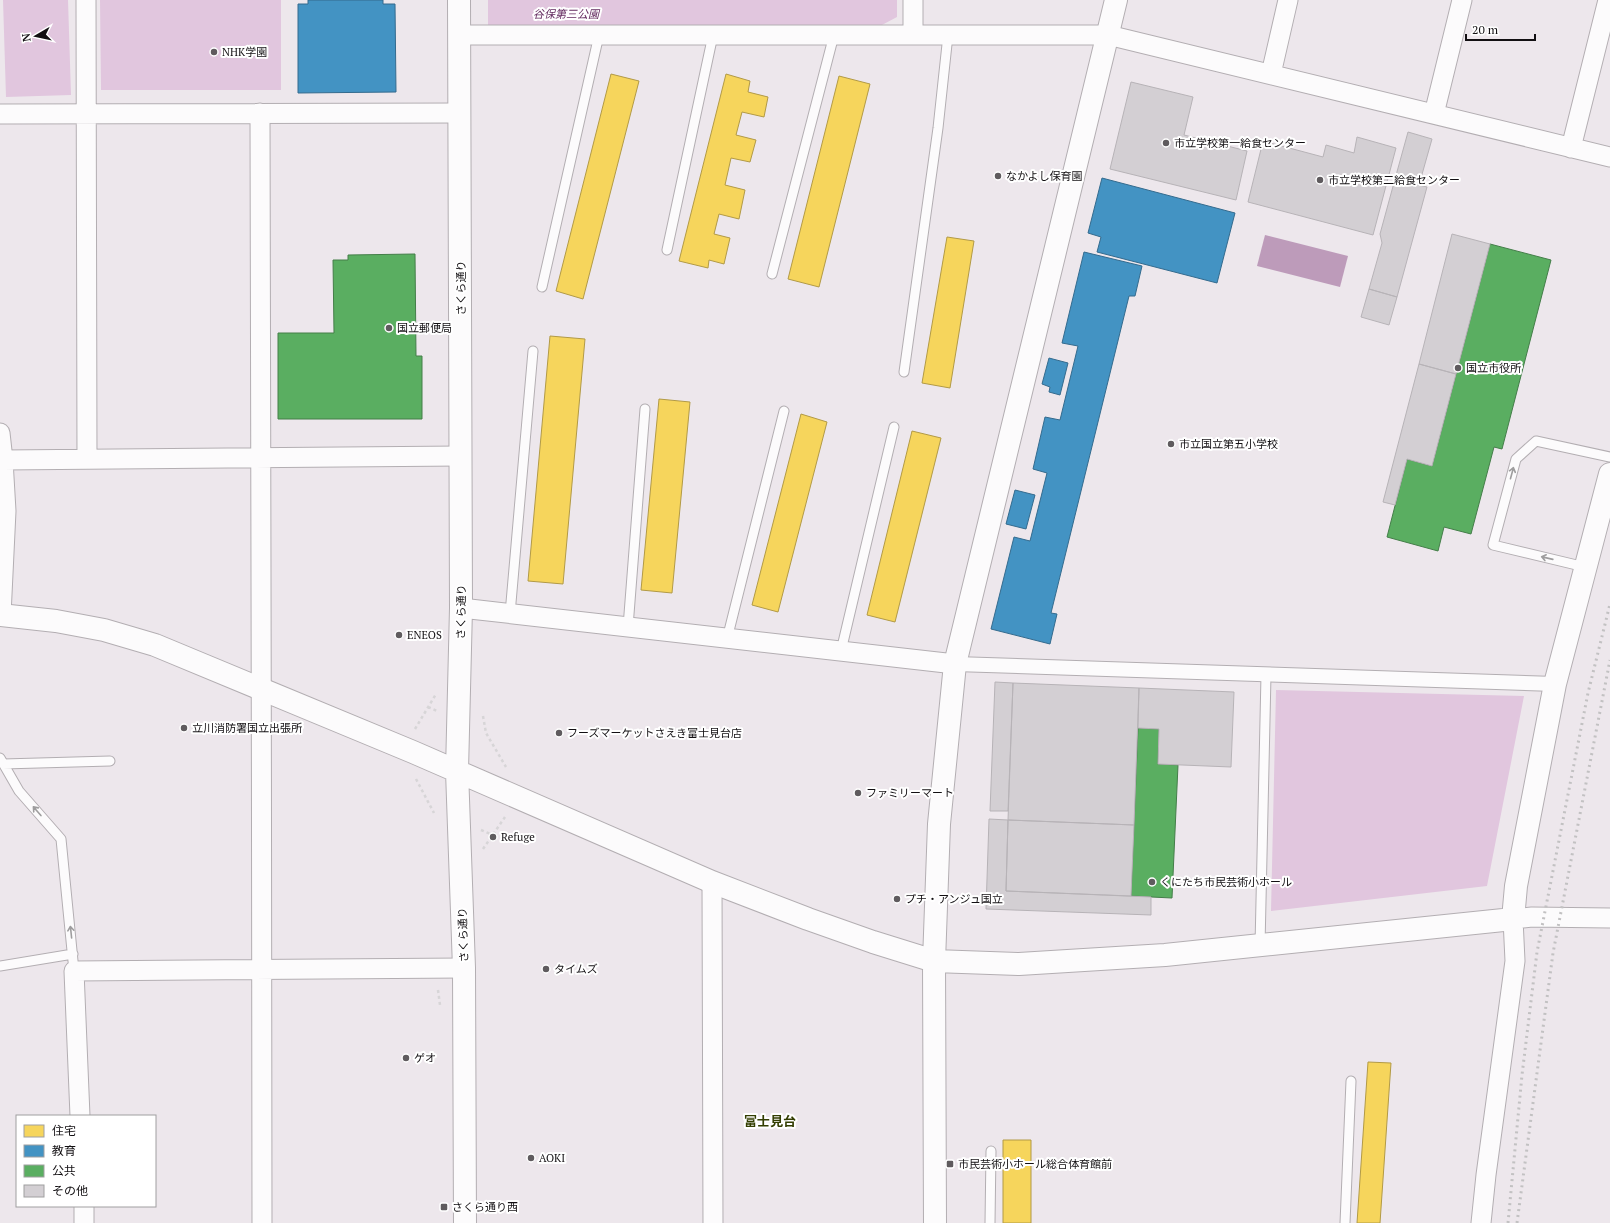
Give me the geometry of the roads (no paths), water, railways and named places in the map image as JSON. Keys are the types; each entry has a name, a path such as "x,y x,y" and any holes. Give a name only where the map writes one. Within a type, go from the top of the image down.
{"street":[{"path":"86,0 87,459"},
{"name":"さくら通り","path":"459,0 461,608 457,771 464,968 465,1223"},
{"path":"913,0 913,35"},
{"path":"935,1223 934,960 939,824 955,664 1116,0"},
{"path":"1271,74 1288,0"},
{"path":"1434,114 1462,0"},
{"path":"1572,148 1608,0"},
{"path":"459,35 1108,35 1610,157"},
{"path":"260,113 262,458 262,1223"},
{"path":"0,114 460,113"},
{"path":"0,433 6,511 0,617 56,621 104,630 155,645 413,752 712,882 866,940 934,960 1019,964 1165,955 1532,917 1610,918"},
{"path":"3,460 461,456"},
{"path":"1481,1223 1514,961 1513,919 1516,886 1555,684 1610,474"},
{"path":"461,608 955,664 1555,684"},
{"path":"712,882 713,1223"},
{"path":"80,1115 74,962 261,969 464,968"},
{"path":"84,1207 84,1223"}],"lane":[{"path":"542,287 599,35"},
{"path":"667,250 713,35"},
{"path":"772,274 834,35"},
{"path":"904,372 948,35"},
{"path":"510,614 533,351"},
{"path":"628,627 645,409"},
{"path":"727,638 784,411"},
{"path":"841,651 894,427"},
{"path":"1585,566 1493,545 1516,459 1536,441 1610,457"},
{"path":"1260,946 1266,674"},
{"path":"1,761 110,761"},
{"path":"0,966 74,962 61,839 19,791 1,761"},
{"path":"1345,1223 1351,1081"},
{"path":"990,1223 992,1151"}],"railway":[{"path":"1508,1223 1522,1075 1537,952 1588,693 1610,604"},
{"path":"1517,1223 1553,953 1610,660"}],"place":[{"name":"NHK学園","path":"214,52"},
{"name":"市立学校第一給食センター","path":"1166,143"},
{"name":"なかよし保育園","path":"998,176"},
{"name":"市立学校第二給食センター","path":"1320,180"},
{"name":"国立郵便局","path":"389,328"},
{"name":"国立市役所","path":"1458,368"},
{"name":"市立国立第五小学校","path":"1171,444"},
{"name":"ENEOS","path":"399,635"},
{"name":"立川消防署国立出張所","path":"184,728"},
{"name":"フーズマーケットさえき富士見台店","path":"559,733"},
{"name":"ファミリーマート","path":"858,793"},
{"name":"Refuge","path":"493,837"},
{"name":"くにたち市民芸術小ホール","path":"1152,882"},
{"name":"プチ・アンジュ国立","path":"897,899"},
{"name":"タイムズ","path":"546,969"},
{"name":"ゲオ","path":"406,1058"},
{"name":"AOKI","path":"531,1158"},
{"name":"市民芸術小ホール総合体育館前","path":"950,1164"},
{"name":"さくら通り西","path":"444,1207"}],"district":[{"name":"富士見台","path":"770,1121"}],"park label":[{"name":"谷保第三公園","path":"566,14"}]}
